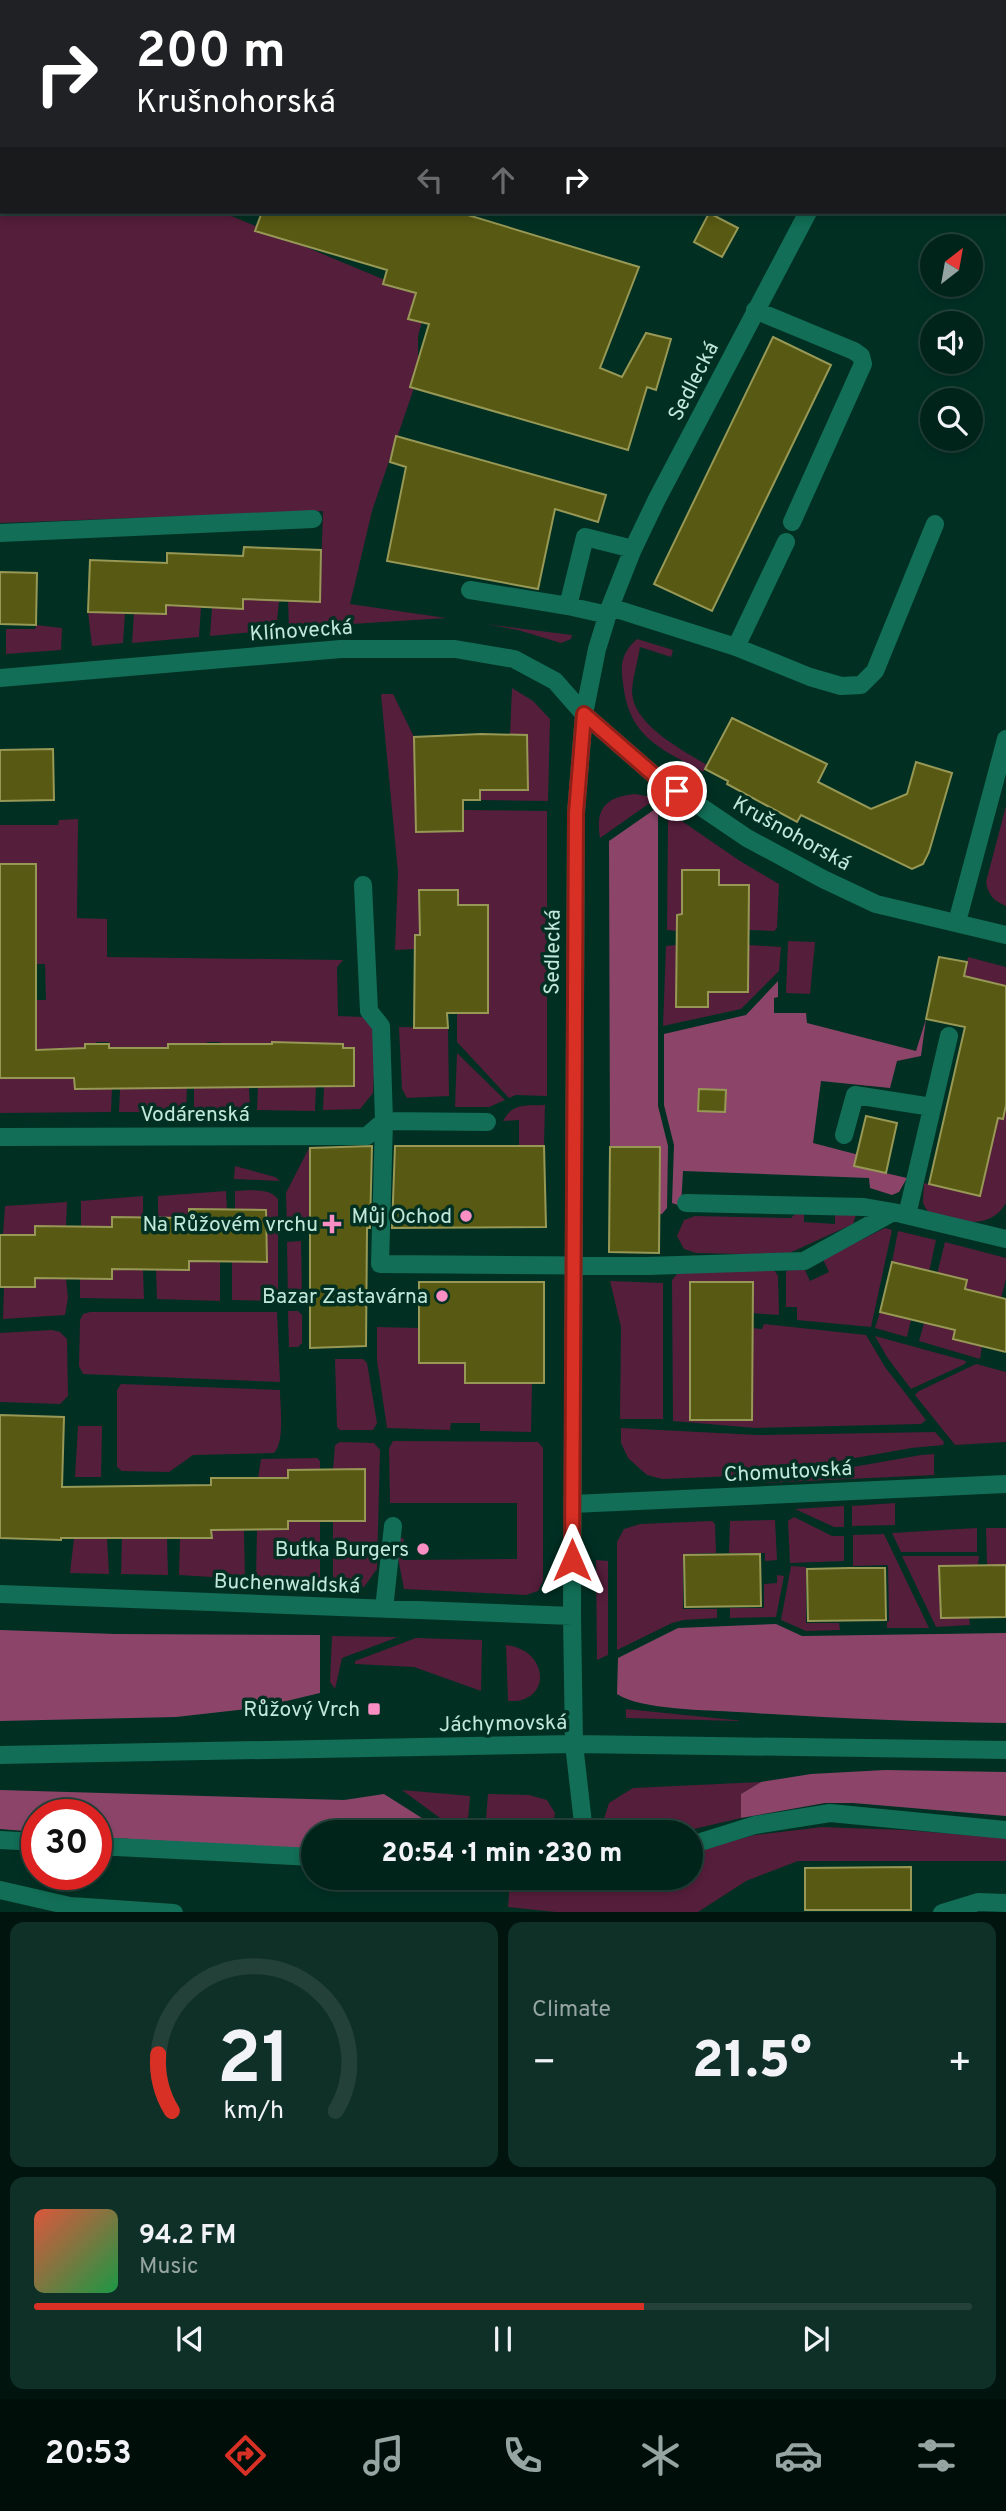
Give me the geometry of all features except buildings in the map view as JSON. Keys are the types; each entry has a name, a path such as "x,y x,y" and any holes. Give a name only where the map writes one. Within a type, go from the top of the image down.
{"street":[{"name":"Sedlecká","path":"583,1820 574,1744 572,1616 576,813 584,714 597,649 633,549 807,214"},
{"path":"755,310 854,351 861,356 863,364 792,522"},
{"path":"0,533 313,519"},
{"path":"470,590 609,611 736,647 841,687 861,685 875,671 935,524"},
{"path":"568,606 585,537 633,549"},
{"path":"736,647 786,542"},
{"name":"Klínovecká","path":"0,678 341,649 455,649 514,659 555,681 584,714"},
{"name":"Krušnohorská","path":"584,714 654,775 747,838 823,879 876,904 1006,935"},
{"path":"957,922 1006,738"},
{"path":"363,885 369,1011 382,1026 384,1121 380,1264 647,1266 804,1261 900,1213 932,1107 949,1036"},
{"path":"844,1135 855,1095 932,1107"},
{"name":"Vodárenská","path":"0,1137 367,1136 384,1121 487,1122"},
{"path":"686,1203 864,1208 900,1213 1006,1239"},
{"name":"Chomutovská","path":"573,1504 1006,1484"},
{"path":"384,1609 393,1526"},
{"name":"Buchenwaldská","path":"0,1594 572,1616"},
{"name":"Jáchymovská","path":"0,1755 574,1744 1006,1750"},
{"path":"703,1841 755,1825 830,1813 1006,1830"},
{"path":"0,1840 21,1841"},
{"path":"112,1847 301,1856"},
{"path":"0,1890 70,1906 159,1912"},
{"path":"945,1912 978,1902 1006,1903"}],"shaded area":[{"path":"0,214 227,214 416,293 408,319 422,322 418,336 418,361 410,387 414,388 372,511 350,604 446,618 289,628 288,601 320,602 323,511 0,523"},
{"path":"243,599 279,601 276,630 210,636 212,607"},
{"path":"166,605 201,607 199,637 132,643 134,613 166,613"},
{"path":"88,612 125,613 123,643 92,646"},
{"path":"485,624 572,635 571,639 561,643 518,630"},
{"path":"36,625 62,628 61,650 6,654 6,629 35,629"},
{"path":"637,639 673,650 671,657 640,647 632,691 634,703 640,714 660,735 707,765 703,772 660,748 649,739 632,717 626,702 622,664 628,649"},
{"path":"512,688 533,701 550,719 548,801 480,800 480,790 528,789 527,735 510,735"},
{"path":"381,694 393,694 414,737 416,832 463,831 463,810 547,811 547,1096 516,1095 509,1098 457,1042 457,890 420,890 420,935 415,935 414,949 395,950 398,872"},
{"path":"635,794 657,798 600,838 599,819 605,806 617,798"},
{"path":"1006,806 1006,906 992,897 986,882"},
{"path":"658,807 658,1106 668,1146 667,1208 662,1214 659,1214 660,1147 610,1147 609,841"},
{"path":"673,815 779,884 777,928 774,931 749,930 749,885 719,885 718,870 683,870 682,914 677,915 677,931 667,930 668,819"},
{"path":"78,819 77,918 107,919 107,957 343,960 337,967 338,1016 363,1017 376,1030 373,1093 360,1109 323,1110 324,1086 354,1085 354,1049 304,1048 304,1042 291,1042 291,1048 287,1048 286,1042 273,1042 272,1048 242,1048 241,1044 220,1048 220,1042 207,1042 206,1048 169,1044 168,1048 109,1048 109,1042 96,1042 96,1048 93,1048 93,1044 85,1044 85,1048 74,1048 75,1088 112,1088 111,1112 0,1113 0,1078 36,1078 36,1000 46,1000 45,964 36,964 36,864 0,864 0,825 58,825 59,820"},
{"path":"788,941 815,942 810,994 786,993"},
{"path":"677,945 677,1007 708,1007 708,992 748,992 748,945 781,947 779,971 741,1009 663,1026 666,946"},
{"path":"968,957 1006,967 1006,986 976,979 965,1027 954,1025"},
{"path":"778,981 774,1013 806,1013 807,1023 916,1051 926,1019 921,1056 897,1061 890,1088 821,1081 813,1143 859,1155 855,1166 907,1178 899,1192 892,1195 870,1188 869,1178 683,1171 681,1206 672,1203 674,1145 664,1105 664,1034 746,1015"},
{"path":"399,1027 448,1028 449,1096 407,1098 402,1089"},
{"path":"457,1053 505,1100 489,1107 455,1107"},
{"path":"187,1086 186,1112 119,1112 120,1089"},
{"path":"249,1086 250,1110 194,1111 194,1087"},
{"path":"258,1086 316,1086 315,1111 257,1110"},
{"path":"545,1105 544,1146 519,1146 519,1120 503,1121 516,1108"},
{"path":"1006,1105 1006,1203 999,1212 981,1221 960,1221 929,1214 923,1203 924,1183 980,1195 998,1118 1003,1119"},
{"path":"310,1146 310,1229 287,1229 286,1193"},
{"path":"235,1166 275,1177 280,1181 234,1179"},
{"path":"226,1191 227,1209 189,1209 189,1218 158,1218 158,1196"},
{"path":"235,1191 269,1192 278,1199 278,1301 232,1300 232,1261 267,1261 266,1210 235,1209"},
{"path":"143,1196 143,1218 112,1227 81,1227 81,1201"},
{"path":"67,1202 66,1226 35,1235 3,1235 5,1206"},
{"path":"797,1212 804,1212 804,1222 835,1224 835,1213 856,1215 853,1224 785,1255 696,1253 684,1249 677,1236 684,1220 695,1216 791,1218"},
{"path":"885,1228 892,1230 871,1327 797,1320 797,1307 786,1307 786,1271 804,1268 810,1281 829,1272 823,1259"},
{"path":"898,1231 936,1240 929,1272 892,1262"},
{"path":"301,1241 302,1298 297,1302 288,1302 287,1242"},
{"path":"945,1242 1006,1258 1006,1279 1001,1298 965,1289 967,1280 937,1274"},
{"path":"189,1261 220,1261 220,1301 157,1299 156,1269"},
{"path":"112,1269 143,1270 144,1299 80,1298 80,1279 112,1278"},
{"path":"680,1270 774,1270 778,1276 779,1315 752,1313 752,1328 762,1329 764,1324 866,1335 885,1367 926,1420 921,1424 756,1428 673,1421 672,1280"},
{"path":"35,1278 66,1279 68,1298 65,1315 3,1319 4,1287 35,1287"},
{"path":"610,1281 663,1283 663,1419 620,1419 621,1327"},
{"path":"288,1311 298,1311 302,1315 302,1343 298,1347 289,1347"},
{"path":"277,1312 280,1382 83,1374 79,1366 80,1320 83,1314"},
{"path":"880,1312 911,1320 907,1337 875,1328"},
{"path":"924,1323 955,1330 954,1339 982,1346 980,1359 919,1341"},
{"path":"377,1327 419,1328 419,1363 465,1363 465,1383 532,1383 531,1432 480,1431 480,1423 451,1423 450,1430 387,1428 377,1360"},
{"path":"52,1330 60,1332 67,1339 68,1396 60,1404 0,1402 0,1333"},
{"path":"875,1336 966,1361 965,1364 911,1389"},
{"path":"335,1359 363,1359 367,1363 377,1423 373,1430 340,1430 337,1427"},
{"path":"976,1364 1006,1372 1006,1442 955,1445 915,1395"},
{"path":"121,1384 280,1390 280,1441 274,1453 193,1455 169,1472 122,1471 117,1467 117,1390"},
{"path":"78,1426 102,1426 101,1477 75,1477"},
{"path":"621,1428 757,1435 935,1432 944,1442 943,1445 911,1448 760,1475 662,1479 647,1475 628,1458 621,1443"},
{"path":"393,1441 538,1442 543,1448 543,1581 538,1591 526,1595 404,1589 398,1558 399,1537 404,1539 403,1560 517,1559 517,1503 390,1503 389,1448"},
{"path":"340,1442 374,1443 380,1450 377,1569 364,1587 333,1583 333,1521 365,1520 365,1469 333,1469 335,1445"},
{"path":"934,1454 934,1475 762,1483 921,1455"},
{"path":"317,1458 320,1461 320,1469 288,1470 288,1478 258,1478 261,1459"},
{"path":"895,1503 895,1525 852,1526 852,1506"},
{"path":"844,1506 844,1527 834,1527 795,1509"},
{"path":"794,1517 832,1536 844,1536 844,1561 790,1563 788,1521"},
{"path":"775,1520 777,1560 765,1561 765,1553 729,1553 730,1521"},
{"path":"288,1521 320,1521 320,1583 256,1578 257,1529 288,1529"},
{"path":"712,1521 715,1524 716,1553 683,1554 683,1609 717,1609 717,1618 672,1623 617,1650 617,1542 624,1529 640,1524"},
{"path":"977,1528 977,1552 901,1552 892,1533"},
{"path":"986,1528 1006,1528 1006,1565 987,1565"},
{"path":"211,1530 244,1530 245,1579 179,1575 180,1538 212,1537"},
{"path":"884,1534 929,1628 887,1628 888,1565 853,1566 853,1535"},
{"path":"74,1538 107,1538 109,1574 70,1573"},
{"path":"122,1538 167,1538 168,1575 121,1574"},
{"path":"902,1556 979,1556 978,1565 939,1566 941,1618 969,1618 970,1625 936,1627"},
{"path":"596,1560 608,1561 608,1655 597,1660"},
{"path":"791,1566 806,1567 806,1623 839,1623 840,1630 806,1631 781,1620"},
{"path":"777,1575 784,1576 776,1617 730,1618 730,1608 764,1608 764,1584 777,1583"},
{"path":"776,1624 802,1636 1006,1633 1006,1723 693,1710 642,1703 617,1694 618,1658 678,1628"},
{"path":"0,1630 115,1634 320,1635 320,1693 257,1708 176,1717 0,1721"},
{"path":"332,1636 398,1637 342,1658 335,1689 330,1682"},
{"path":"416,1638 482,1640 481,1691 414,1667 355,1664 355,1661"},
{"path":"506,1645 521,1649 531,1656 538,1666 538,1686 522,1700 508,1701"},
{"path":"626,1709 744,1721 626,1718"},
{"path":"885,1770 1006,1772 1006,1816 825,1803 741,1818 741,1794 761,1782 811,1774"},
{"path":"761,1782 741,1794 741,1818 703,1827 703,1820 604,1820 609,1803 633,1788"},
{"path":"0,1790 344,1800 384,1794 425,1820 301,1820 301,1849 112,1838 112,1799 21,1799 21,1831 0,1829"},
{"path":"402,1790 470,1796 468,1820 443,1820"},
{"path":"488,1794 529,1795 547,1800 555,1813 554,1820 486,1820"},
{"path":"822,1827 904,1830 1006,1838 1006,1861 798,1861 746,1881 698,1912 556,1912 508,1907 509,1890 703,1890 703,1849 755,1835"}],"place":[{"name":"Můj Ochod","path":"466,1216"},
{"name":"Na Růžovém vrchu","path":"332,1224"},
{"name":"Bazar Zastavárna","path":"442,1296"},
{"name":"Butka Burgers","path":"423,1549"},
{"name":"Růžový Vrch","path":"374,1709"}],"route":[{"path":"572,1560 576,813 584,714 654,775 677,791"}]}
